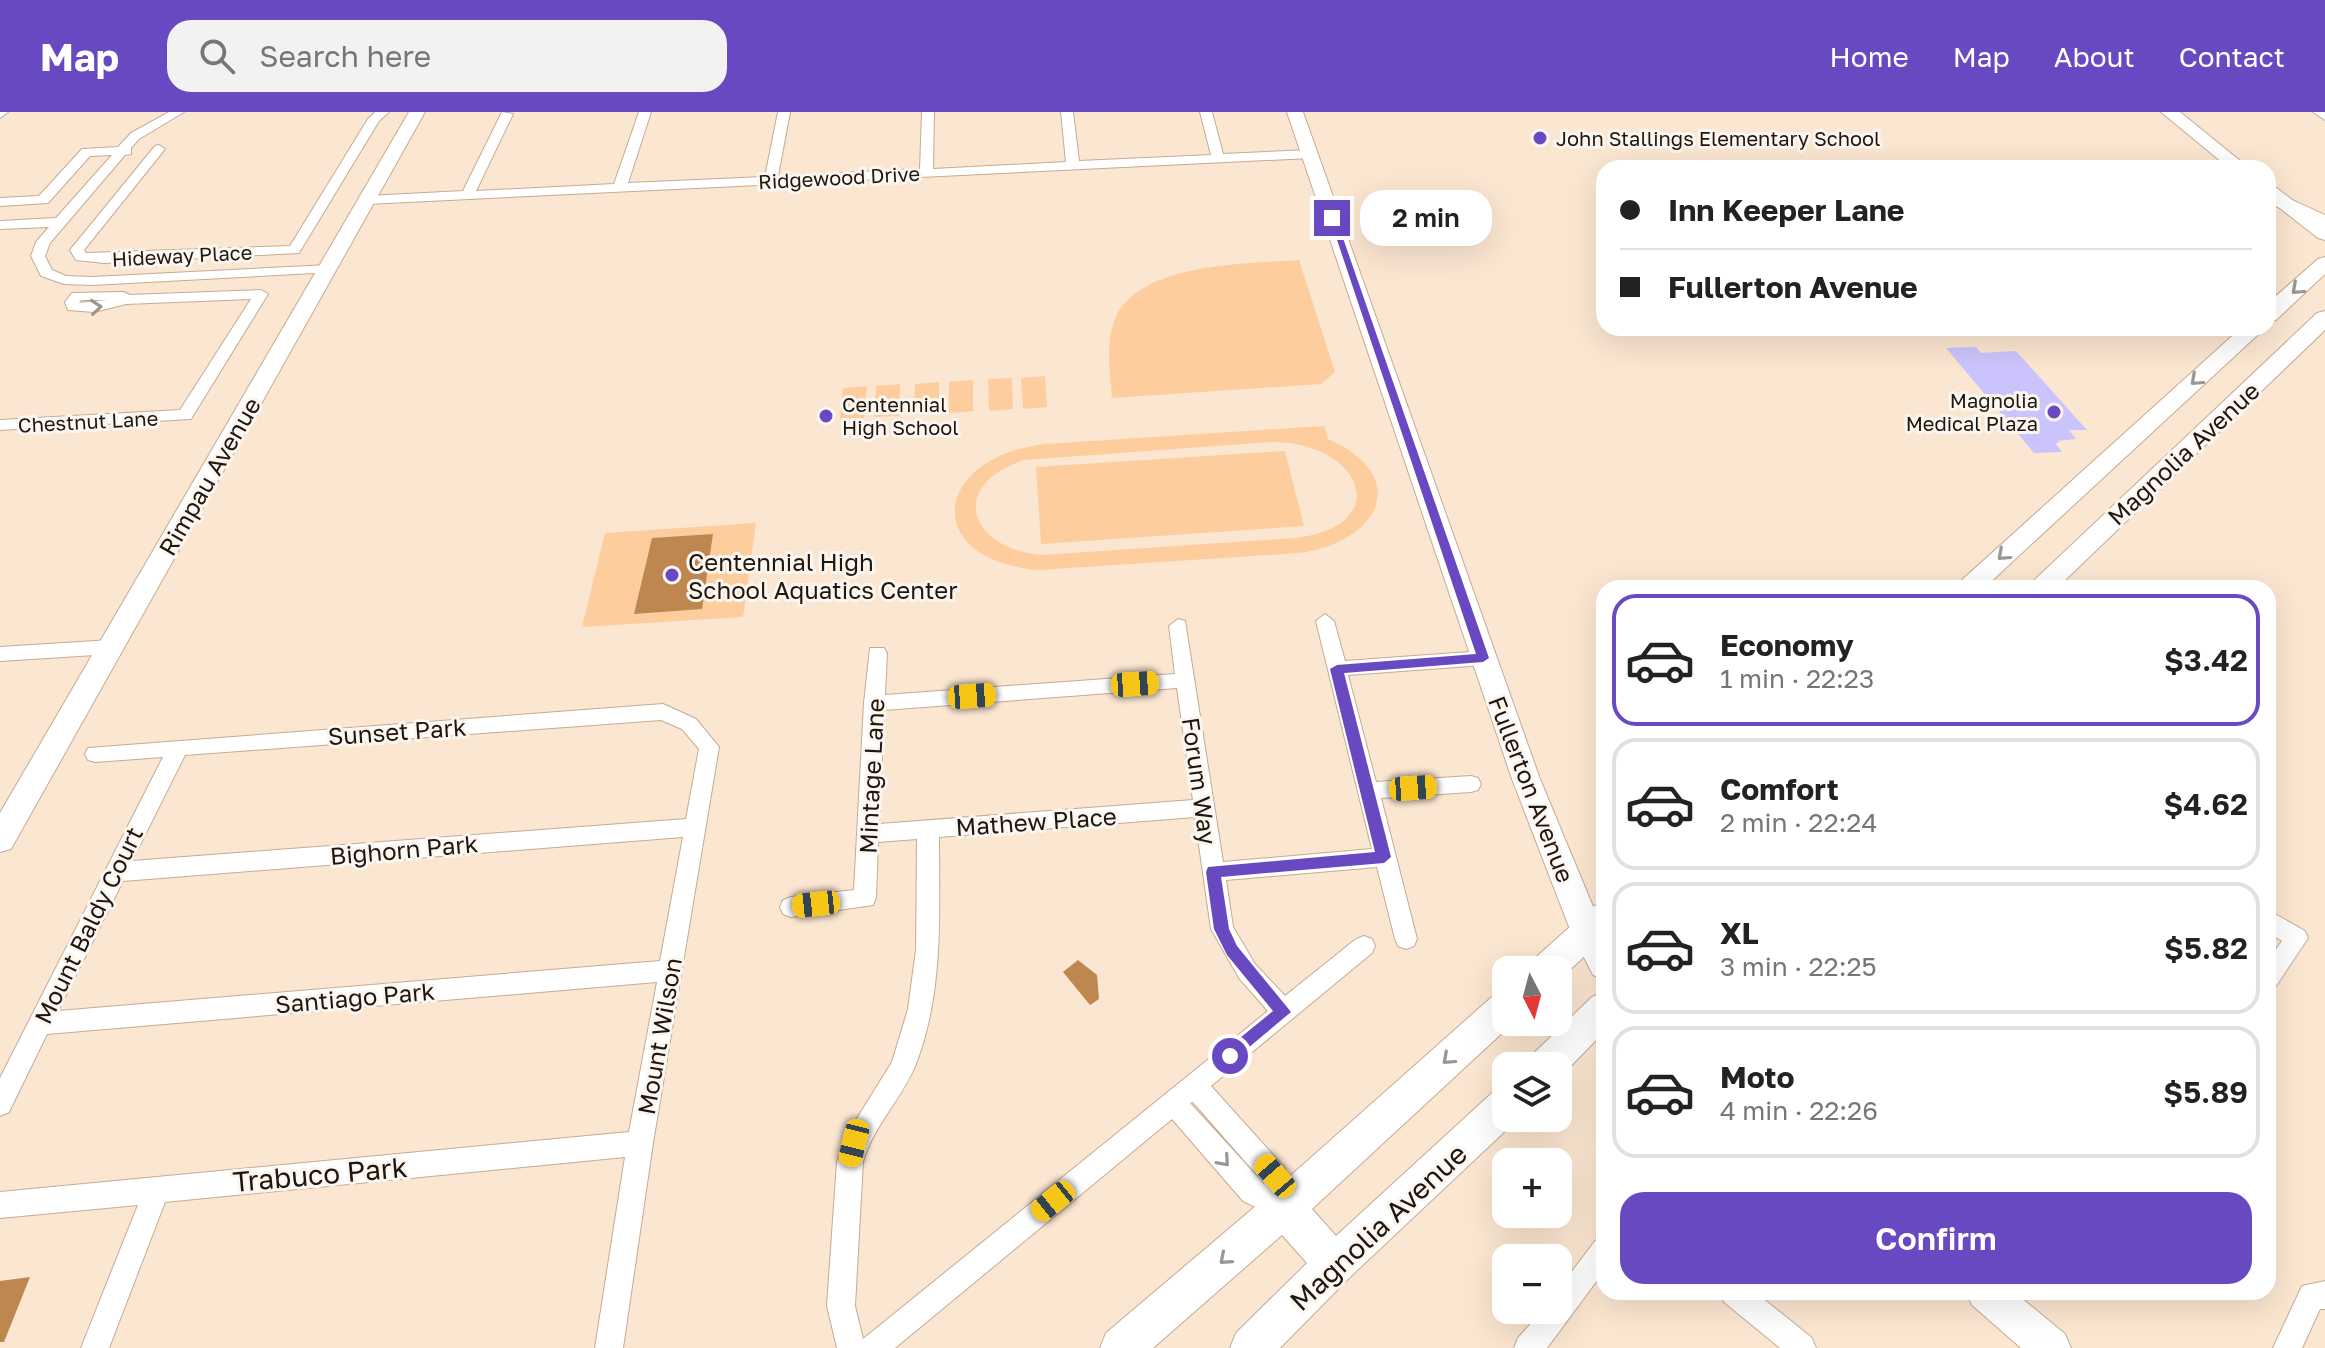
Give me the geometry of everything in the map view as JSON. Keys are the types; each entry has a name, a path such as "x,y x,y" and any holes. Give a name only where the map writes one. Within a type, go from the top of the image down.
{"main road":[{"name":"Rimpau Avenue","path":"0,840 417,112"},
{"name":"Fullerton Avenue","path":"1295,112 1526,779 1596,925"},
{"path":"2169,112 2230,160"},
{"path":"2276,196 2325,223"},
{"path":"2276,196 2325,234"},
{"path":"2276,308 2325,263"},
{"name":"Magnolia Avenue","path":"2048,580 2325,318"},
{"name":"Magnolia Avenue","path":"1976,580 2245,336"},
{"path":"2139,432 2183,452"},
{"path":"1562,956 1596,925"},
{"path":"1560,1052 1596,1016"},
{"path":"1121,1348 1284,1208 1492,1019"},
{"name":"Magnolia Avenue","path":"1251,1348 1335,1264 1492,1118"},
{"path":"1284,1208 1335,1264"},
{"path":"1994,1300 2051,1348"}],"street":[{"path":"178,112 146,129 122,151 62,222 39,251 41,267 46,273 64,280 92,281 328,269"},
{"name":"Hideway Place","path":"122,151 159,149 77,250 81,257 104,259 294,250 374,119 383,112"},
{"path":"620,187 645,112"},
{"path":"771,180 784,112"},
{"path":"926,172 928,112"},
{"path":"1067,112 1073,165"},
{"path":"1206,112 1218,158"},
{"path":"2319,112 2325,116"},
{"path":"468,194 507,114"},
{"path":"0,202 43,200 86,152 122,151"},
{"name":"Ridgewood Drive","path":"367,200 1310,154"},
{"path":"0,225 62,222"},
{"name":"Chestnut Lane","path":"0,425 185,415 261,294 126,300 113,294 77,296 92,281"},
{"path":"1325,621 1406,939"},
{"name":"Forum Way","path":"1178,626 1222,929 1232,951 1284,1012"},
{"path":"0,654 111,647"},
{"name":"Mintage Lane","path":"791,907 865,898 877,653"},
{"path":"1337,669 1483,658"},
{"path":"874,703 1186,680"},
{"name":"Sunset Park","path":"95,754 663,712 695,729"},
{"name":"Mount Wilson","path":"609,1348 640,1143 709,747 695,729"},
{"name":"Mount Baldy Court","path":"0,1104 178,748"},
{"path":"1367,791 1471,784"},
{"name":"Mathew Place","path":"868,834 1204,808"},
{"name":"Bighorn Park","path":"114,872 694,827"},
{"path":"851,1348 841,1306 850,1162 854,1143 887,1096 903,1065 923,1001 928,829"},
{"path":"1213,872 1384,857"},
{"path":"2276,925 2297,938 2276,968"},
{"path":"873,1348 1364,946"},
{"name":"Santiago Park","path":"39,1024 671,970"},
{"path":"1194,1085 1275,1176 1284,1208"},
{"path":"1173,1102 1252,1192 1284,1208"},
{"name":"Trabuco Park","path":"0,1205 640,1143"},
{"path":"95,1348 157,1189"},
{"path":"1528,1348 1550,1327 1580,1278 1596,1259"},
{"path":"2287,1348 2312,1296 2325,1295"},
{"path":"1744,1300 1802,1348"},
{"path":"601,1348 609,1348"}],"shaded area":[{"path":"1299,260 1335,372 1321,384 1112,398 1110,336 1116,317 1129,299 1148,285 1197,269"},
{"path":"1045,376 1047,407 1023,409 1021,378"},
{"path":"1012,378 1013,409 989,411 988,379"},
{"path":"973,380 973,411 949,413 949,382"},
{"path":"939,382 939,414 914,415 915,384"},
{"path":"900,384 899,416 874,417 876,386"},
{"path":"867,386 864,418 840,419 843,388"},
{"path":"1324,426 1328,439 1355,454 1371,471 1377,489 1375,506 1366,523 1349,536 1326,547 1299,553 1038,570 999,562 973,547 958,528 955,507 963,486 981,467 1009,452 1046,444","holes":["1271,442 1302,445 1327,455 1345,469 1355,485 1356,502 1347,518 1327,530 1295,538 1041,555 1016,550 997,541 984,528 977,514 977,499 984,484 1000,471 1024,460"]},
{"path":"1285,451 1304,526 1041,544 1036,467"},
{"name":"Centennial High School Aquatics Center","path":"756,523 743,617 582,627 605,533"},
{"path":"713,534 702,609 634,614 652,538"},
{"path":"1078,960 1097,975 1099,999 1090,1005 1063,972"},
{"path":"30,1277 4,1342 0,1342 0,1281"}],"building":[{"name":"Magnolia Medical Plaza","path":"1976,347 1981,353 2016,351 2087,430 2069,430 2076,439 2055,443 2062,452 2034,453 1946,348"}],"place":[{"name":"John Stallings Elementary School","path":"1540,138"},
{"name":"Magnolia Medical Plaza","path":"2054,412"},
{"name":"Centennial High School","path":"826,416"},
{"name":"Centennial High School Aquatics Center","path":"672,575"}],"route":[{"path":"1230,1056 1284,1012 1232,951 1222,929 1213,872 1384,857 1337,669 1483,658 1332,218"}]}
